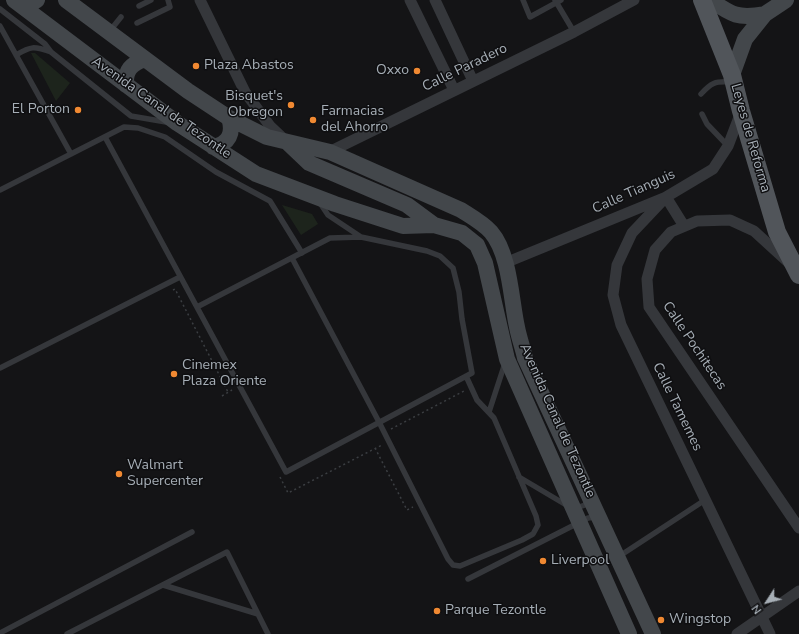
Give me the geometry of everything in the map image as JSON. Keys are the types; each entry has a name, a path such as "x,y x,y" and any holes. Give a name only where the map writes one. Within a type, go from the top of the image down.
{"main road":[{"path":"17,2 30,4 37,0"},
{"name":"Avenida Canal de Tezontle","path":"66,0 188,91 229,118 267,137 330,152 461,210 480,221 492,233 500,246 505,263 525,358 653,634"},
{"name":"Leyes de Reforma","path":"702,0 733,78 741,112 777,232 797,272"},
{"path":"710,0 736,15 746,17 765,14"},
{"path":"733,78 745,39 765,14 786,0"},
{"name":"Avenida Canal de Tezontle","path":"17,2 177,123 256,174 317,197 402,226 434,225 462,233 470,237 483,254 507,359 629,634"},
{"path":"126,85 126,72 129,67 135,62 145,59"},
{"path":"212,147 219,146 227,141 231,133 232,126 229,118"},
{"name":"Avenida Canal de Tezontle","path":"288,143 309,163 407,205 434,225"}],"street":[{"path":"200,0 245,92 270,126 288,143"},
{"path":"410,0 454,90"},
{"path":"435,0 473,81"},
{"name":"Calle Paradero","path":"309,163 574,32 619,4 634,0"},
{"name":"Calle Tianguis","path":"505,263 666,197 713,169 728,146 741,112"},
{"path":"666,197 684,226"},
{"name":"Calle Tamemes","path":"666,197 632,234 617,265 613,295 621,325 770,634"},
{"name":"Calle Pochitecas","path":"797,272 754,232 730,220 697,221 671,232 655,250 647,279 649,307 799,528"},
{"path":"737,634 799,591"}],"lane":[{"path":"139,6 151,0"},
{"path":"138,23 170,7 168,0"},
{"path":"522,0 530,16 557,1 574,32"},
{"path":"0,8 46,44 51,52"},
{"path":"109,32 121,17"},
{"path":"0,26 71,154"},
{"path":"16,55 30,47 38,47 51,52 131,116 177,123"},
{"path":"701,94 710,84 733,78"},
{"path":"702,114 707,124 728,146"},
{"path":"0,190 124,127 138,128 165,137 216,172 270,201 302,253"},
{"path":"105,137 196,307 286,472 472,373 462,320 459,292 453,268 440,256 427,251 361,238 330,238 196,307"},
{"path":"317,197 328,215 361,238"},
{"path":"292,258 379,422 448,559 453,564 460,566 522,540 532,534 538,526 536,516 494,418 478,400 466,376"},
{"path":"0,368 180,277"},
{"path":"489,412 507,359"},
{"path":"519,477 576,516 593,516 600,518"},
{"path":"468,579 576,516 585,505 589,495"},
{"path":"618,557 705,500"},
{"path":"0,633 192,532"},
{"path":"67,634 76,632 226,552 268,634"},
{"path":"163,585 258,614"}],"path":[{"path":"168,293 174,289 228,392"},
{"path":"384,433 472,387"},
{"path":"222,396 233,390"},
{"path":"277,472 288,493 382,445"},
{"path":"375,448 407,510 420,504"}],"shaded area":[{"path":"31,53 35,53 70,83 56,101"},
{"path":"282,205 312,214 318,224 301,235"}],"place":[{"name":"Plaza Abastos","path":"196,66"},
{"name":"Oxxo","path":"417,71"},
{"name":"Bisquet's Obregon","path":"291,105"},
{"name":"El Porton","path":"78,110"},
{"name":"Farmacias del Ahorro","path":"313,120"},
{"name":"Cinemex Plaza Oriente","path":"174,374"},
{"name":"Walmart Supercenter","path":"119,474"},
{"name":"Liverpool","path":"543,561"},
{"name":"Parque Tezontle","path":"437,611"},
{"name":"Wingstop","path":"661,620"}]}
